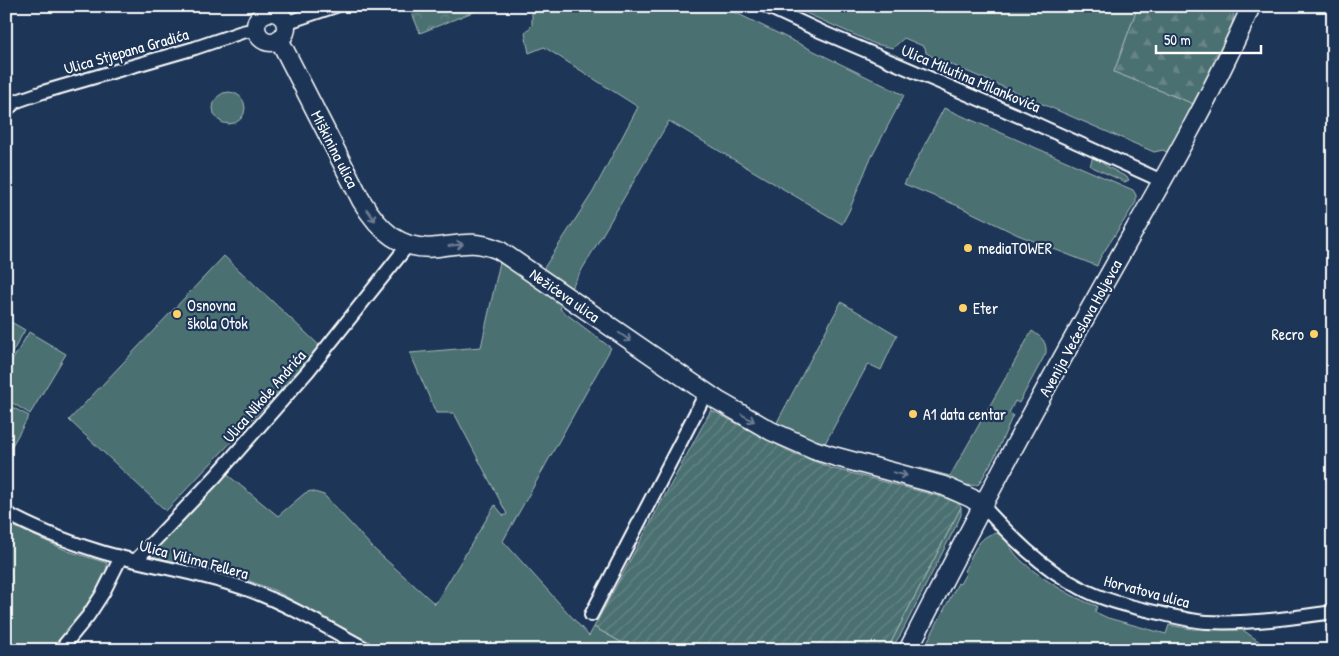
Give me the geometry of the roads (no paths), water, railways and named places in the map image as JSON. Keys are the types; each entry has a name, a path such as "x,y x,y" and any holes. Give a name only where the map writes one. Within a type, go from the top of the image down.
{"street":[{"path":"285,22 336,6"},
{"name":"Ulica Milutina Milankovića","path":"766,6 830,36 1023,118 1162,181"},
{"name":"Avenija Većeslava Holjevca","path":"908,650 1072,341 1217,80 1250,6"},
{"path":"264,10 280,15 285,22 285,32 275,41 265,40 258,34 259,20 264,10"},
{"name":"Ulica Stjepana Gradića","path":"6,110 17,101 43,92 257,29"},
{"name":"Miškinina ulica","path":"279,39 372,218 392,236 408,245"},
{"name":"Nežićeva ulica","path":"408,245 435,247 474,242 486,244 499,250 706,393 771,431 814,450 944,486 971,498 983,506"},
{"name":"Ulica Nikole Andrića","path":"136,560 215,477 308,371 408,245"},
{"path":"591,615 706,393"},
{"name":"Horvatova ulica","path":"983,506 1033,555 1058,575 1080,588 1107,600 1173,617 1206,622 1271,620 1333,612"},
{"name":"Ulica Vilima Fellera","path":"6,513 59,538 121,557 249,590 292,609 368,650"},
{"path":"60,650 88,616 121,557"}],"place":[{"name":"mediaTOWER","path":"968,248"},
{"name":"Eter","path":"963,308"},
{"name":"Osnovna škola Otok","path":"177,314"},
{"name":"Recro","path":"1314,334"},
{"name":"A1 data centar","path":"913,414"}]}
